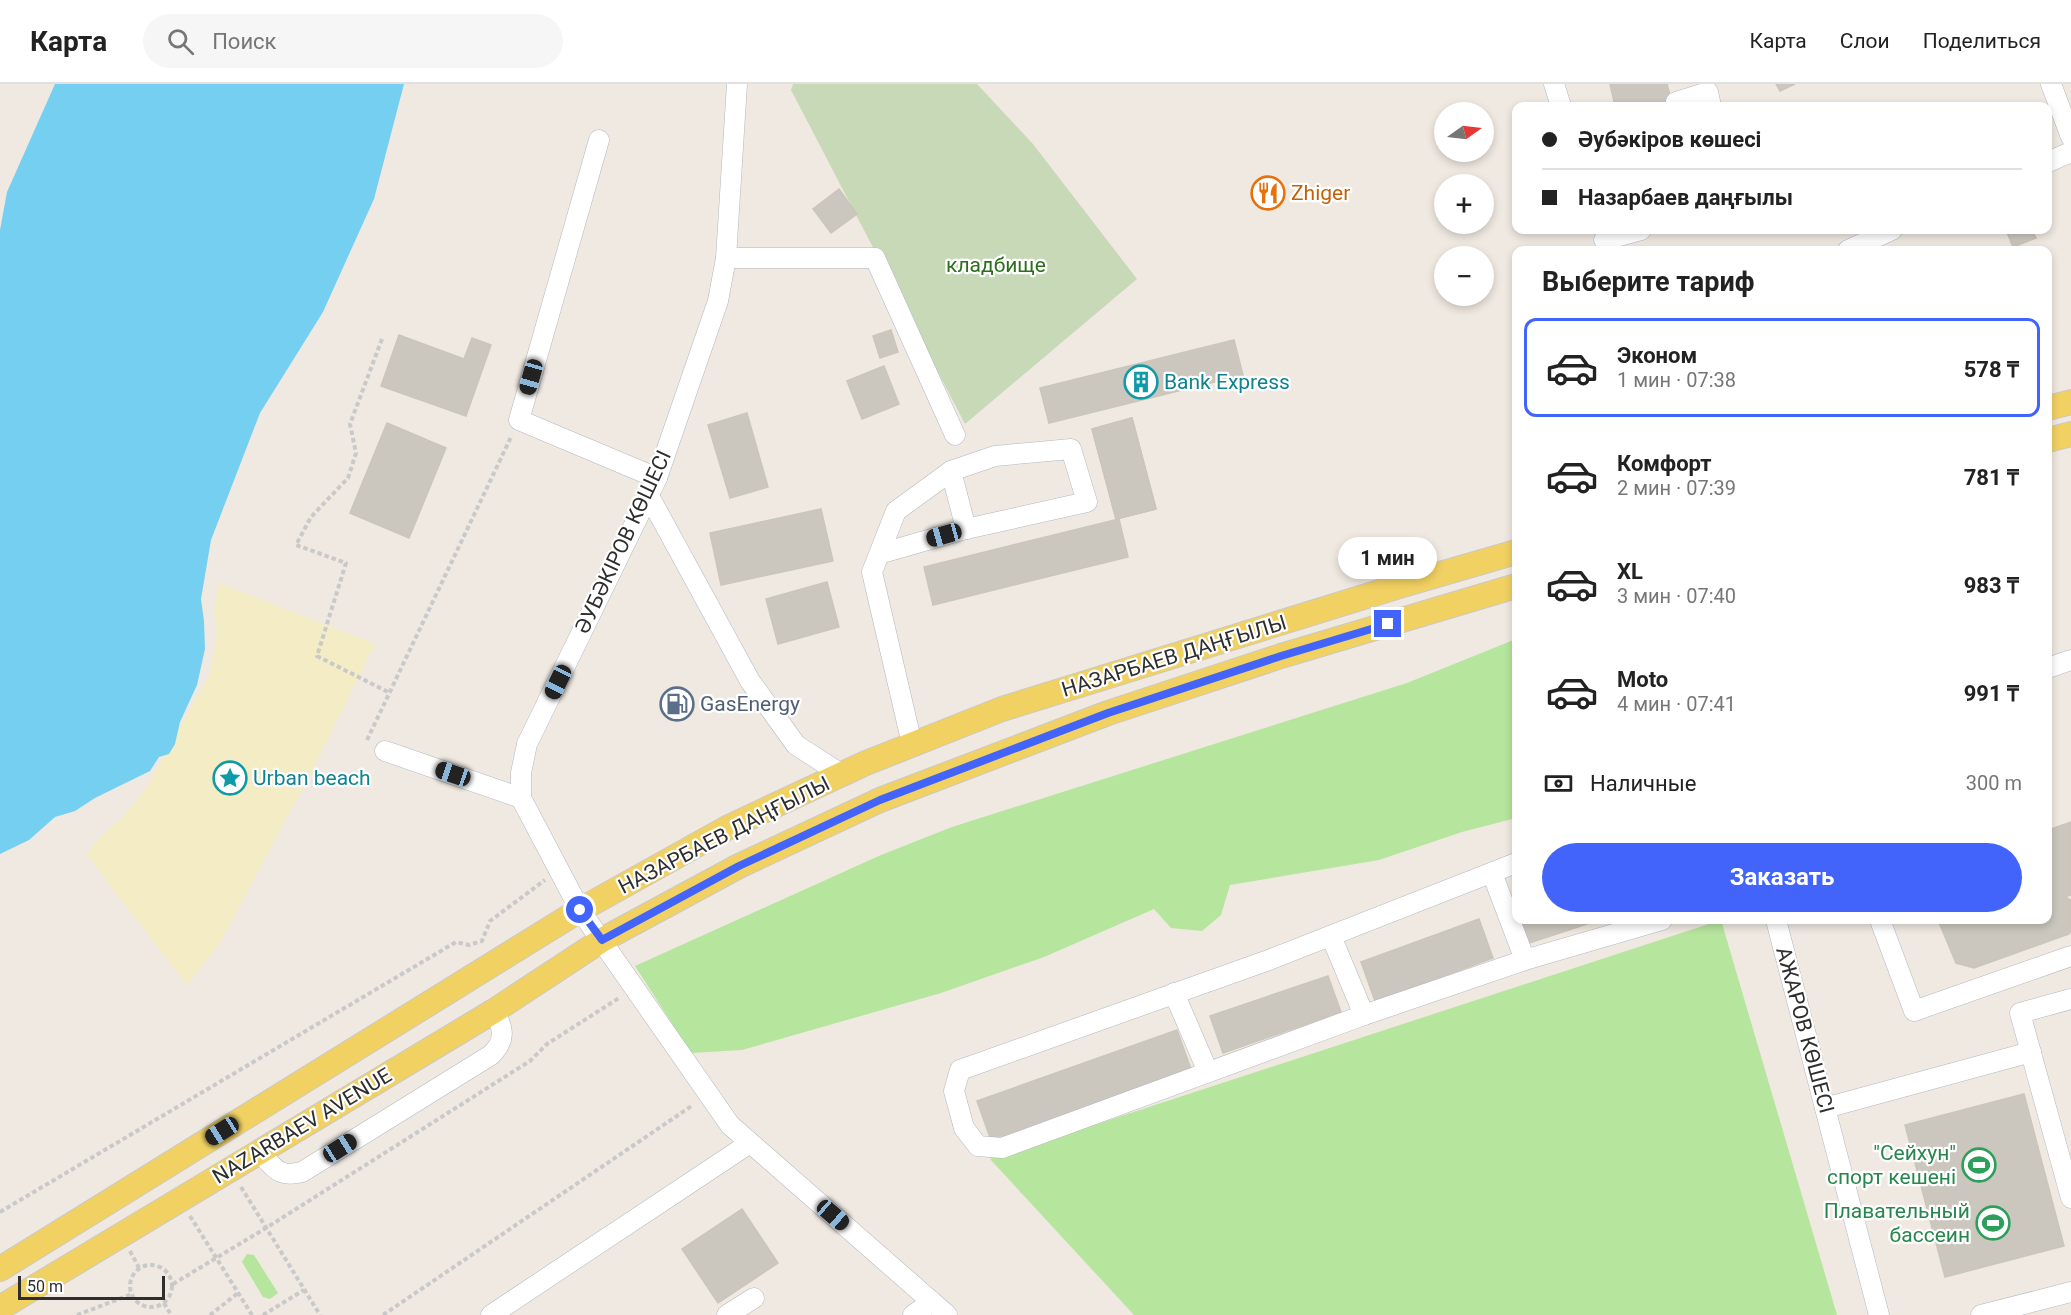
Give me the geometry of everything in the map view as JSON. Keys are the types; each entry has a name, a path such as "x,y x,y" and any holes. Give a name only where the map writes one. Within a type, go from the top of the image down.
{"main road":[{"path":"2052,407 2071,402"},
{"path":"2052,439 2071,434"},
{"name":"НАЗАРБАЕВ ДАҢҒЫЛЫ","path":"0,1269 580,910 727,828 841,774 1002,709 1109,674 1512,553"},
{"name":"НАЗАРБАЕВ ДАҢҒЫЛЫ","path":"602,940 739,866 880,800 1108,713 1281,656 1512,587"},
{"name":"NAZARBAEV AVENUE","path":"0,1308 494,1011 602,940"}],"street":[{"name":"ӘУБӘКІРОВ КӨШЕСІ","path":"737,84 726,258 718,301 653,487 527,744 521,773 521,798 580,910 730,1125 939,1309"},
{"path":"1554,84 1560,102"},
{"path":"2051,84 2071,137"},
{"path":"1676,102 1708,92 1710,102"},
{"path":"599,140 519,420 653,487 750,681 796,745 841,774"},
{"path":"2052,160 2071,152"},
{"path":"1604,240 1626,234"},
{"path":"1857,246 1883,234"},
{"path":"726,258 875,258 955,435"},
{"path":"879,554 966,529 1087,502 1071,449 996,456 951,471 896,511 879,554 873,572 912,744"},
{"path":"951,471 966,529"},
{"path":"2052,667 2071,660"},
{"path":"385,751 521,798"},
{"path":"1512,865 1331,936 960,1070 954,1091 964,1128 978,1146 1002,1148 1364,1015 1525,960 1648,924"},
{"path":"1492,873 1525,960"},
{"name":"АЖАРОВ КӨШЕСІ","path":"1777,924 1879,1315"},
{"path":"1881,924 1914,1011 2071,956"},
{"path":"1331,936 1364,1015"},
{"path":"1174,993 1208,1072"},
{"path":"2071,999 2020,1013 2071,1198"},
{"path":"259,1152 278,1172 290,1175 302,1172 490,1055 499,1046 502,1035 500,1023 494,1011"},
{"path":"1825,1108 2031,1052"},
{"path":"491,1315 750,1143"},
{"path":"1981,1315 2071,1292"},
{"path":"727,1315 754,1298"},
{"path":"913,1315 939,1309"}],"path":[{"path":"382,339 350,424 356,453 348,478 311,517 296,545 346,563 317,656 390,693"},
{"path":"385,751 367,741 519,420"},
{"path":"0,1212 456,942 469,945 482,941 490,921 559,870"},
{"path":"173,1284 530,1061 547,1044 635,988"},
{"path":"383,1315 708,1094"},
{"path":"236,1180 320,1315"},
{"path":"187,1210 252,1315"},
{"path":"146,1264 160,1266 167,1270 173,1284 169,1298 157,1306 142,1305 132,1294 130,1287 134,1273 146,1264"},
{"path":"263,1315 304,1290"},
{"path":"210,1315 238,1293"},
{"path":"77,1315 132,1294"},
{"path":"164,1303 171,1315"}],"green space":[{"name":"кладбище","path":"793,84 977,84 1033,144 1137,279 965,424 791,90"},
{"path":"1512,641 1512,819 1462,832 1379,860 1230,885 1221,915 1202,931 1171,928 1154,909 1044,957 941,993 742,1050 691,1053 635,966 881,855 952,827 1407,683"},
{"path":"1709,924 1722,924 1837,1315 1134,1315 990,1159"},
{"path":"247,1254 254,1255 278,1293 270,1299 263,1297 242,1262"}],"sand":[{"name":"Urban beach","path":"219,583 375,644 314,767 220,943 187,985 86,854 102,835 121,819 146,789 210,673 217,635 214,606"}],"water":[{"path":"55,84 404,84 374,199 323,312 260,413 211,540 201,599 205,649 197,685 180,722 175,744 169,754 159,757 150,771 95,798 75,811 55,817 29,840 0,854 0,230 7,192"}],"building":[{"path":"1610,84 1667,84 1672,102 1614,102"},
{"path":"1776,84 1795,84 1780,91"},
{"path":"839,189 857,214 831,233 813,209"},
{"path":"2008,234 2034,234 2036,238 2016,246 2013,246"},
{"path":"891,330 898,352 880,358 873,336"},
{"path":"399,335 464,359 472,338 491,345 466,416 381,386"},
{"name":"Bank Express","path":"1234,340 1243,375 1049,423 1040,388"},
{"path":"884,366 899,404 862,419 847,381"},
{"path":"747,413 768,487 730,498 708,425"},
{"path":"1132,418 1156,509 1116,519 1092,429"},
{"path":"1132,418 1156,509 1116,519 1092,429"},
{"path":"387,423 446,448 409,538 350,513"},
{"path":"821,509 833,561 721,585 710,533"},
{"path":"1119,519 1128,557 933,605 924,567"},
{"path":"827,582 839,627 778,644 766,599"},
{"path":"2071,822 2071,895 2065,897 2071,900 2069,934 1974,968 1956,963 1940,924 2052,924 2052,829"},
{"path":"1479,919 1493,958 1375,1001 1361,962"},
{"path":"1519,924 1587,924 1526,944"},
{"path":"1328,976 1341,1012 1223,1053 1210,1016"},
{"path":"1177,1030 1192,1072 992,1143 977,1101"},
{"name":"\"Сейхун\" спорт кешені","path":"2024,1094 2064,1246 1945,1277 1905,1125"},
{"path":"742,1209 778,1263 718,1303 682,1249"}],"place":[{"name":"Zhiger","path":"1268,193"},
{"name":"Bank Express","path":"1141,382"},
{"name":"GasEnergy","path":"677,704"},
{"name":"Urban beach","path":"230,778"},
{"name":"\"Сейхун\" спорт кешені","path":"1979,1165"},
{"name":"Плавательный бассеин","path":"1993,1223"}],"route":[{"path":"580,910 602,940 739,866 880,800 1108,713 1281,656 1388,624"}]}
